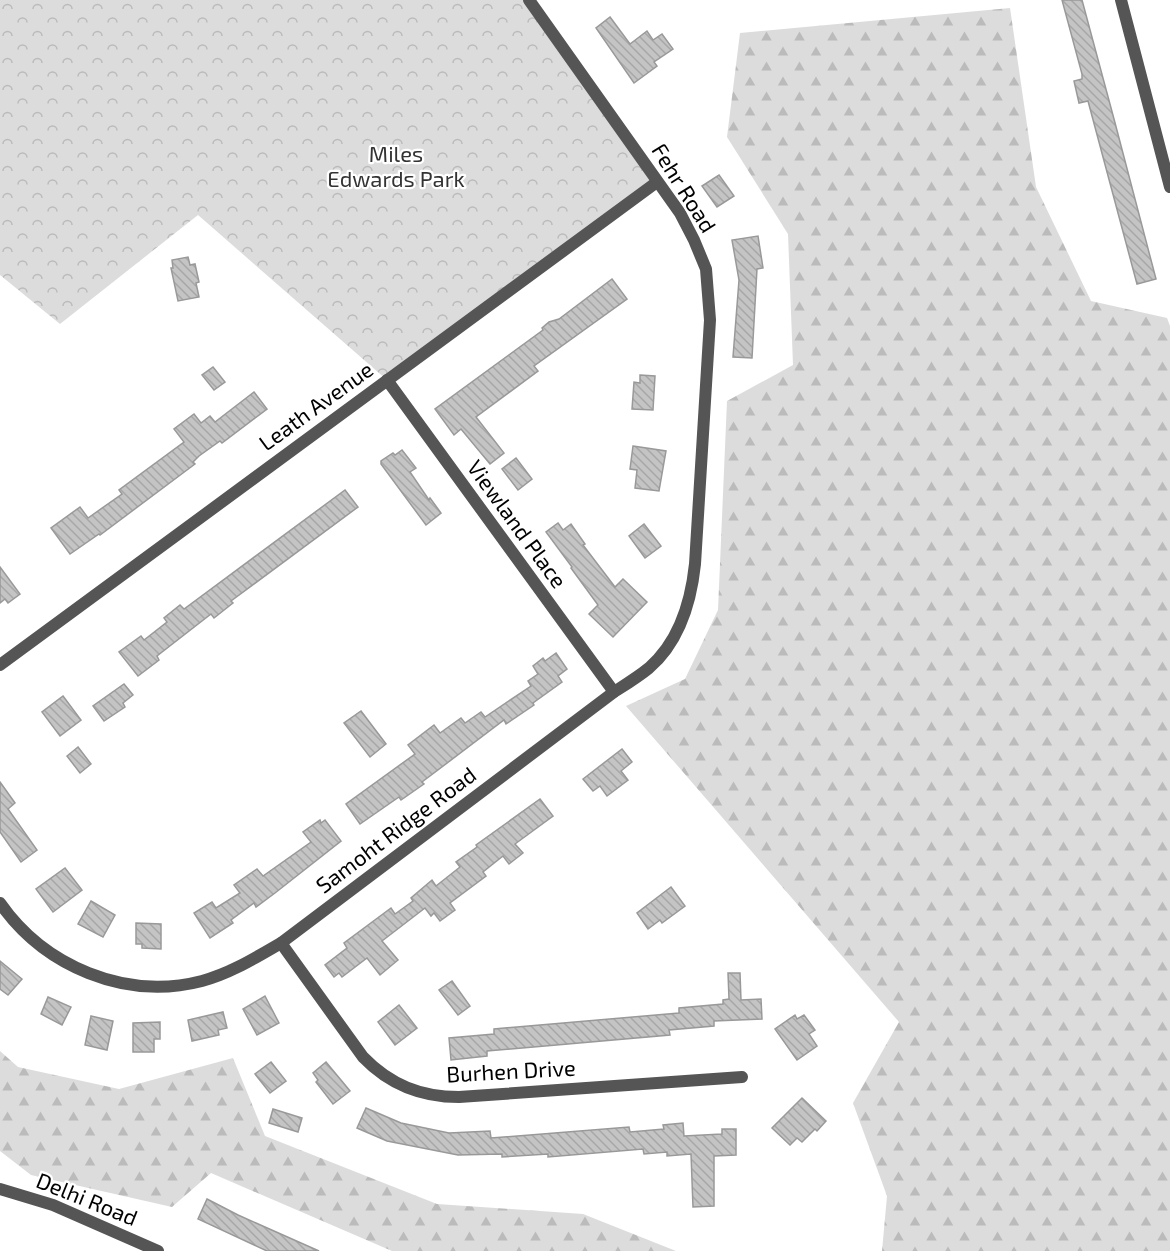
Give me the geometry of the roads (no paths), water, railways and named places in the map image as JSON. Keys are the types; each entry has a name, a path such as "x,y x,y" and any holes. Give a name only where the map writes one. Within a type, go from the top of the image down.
{"street":[{"name":"Fehr Road","path":"529,0 680,213 706,269 710,320 699,502"},
{"path":"1121,0 1170,187"},
{"name":"Leath Avenue","path":"0,665 657,182"},
{"name":"Viewland Place","path":"387,380 614,692"},
{"name":"Samoht Ridge Road","path":"0,903 23,932 58,958 94,976 124,984 155,987 201,981 230,971 281,943 649,668 664,651 682,620 693,587 699,502"},
{"name":"Burhen Drive","path":"281,943 363,1057 393,1082 421,1094 459,1097 742,1077"},
{"name":"Delhi Road","path":"0,1189 53,1205 158,1251"}],"park label":[{"name":"Miles Edwards Park","path":"396,166"}]}
